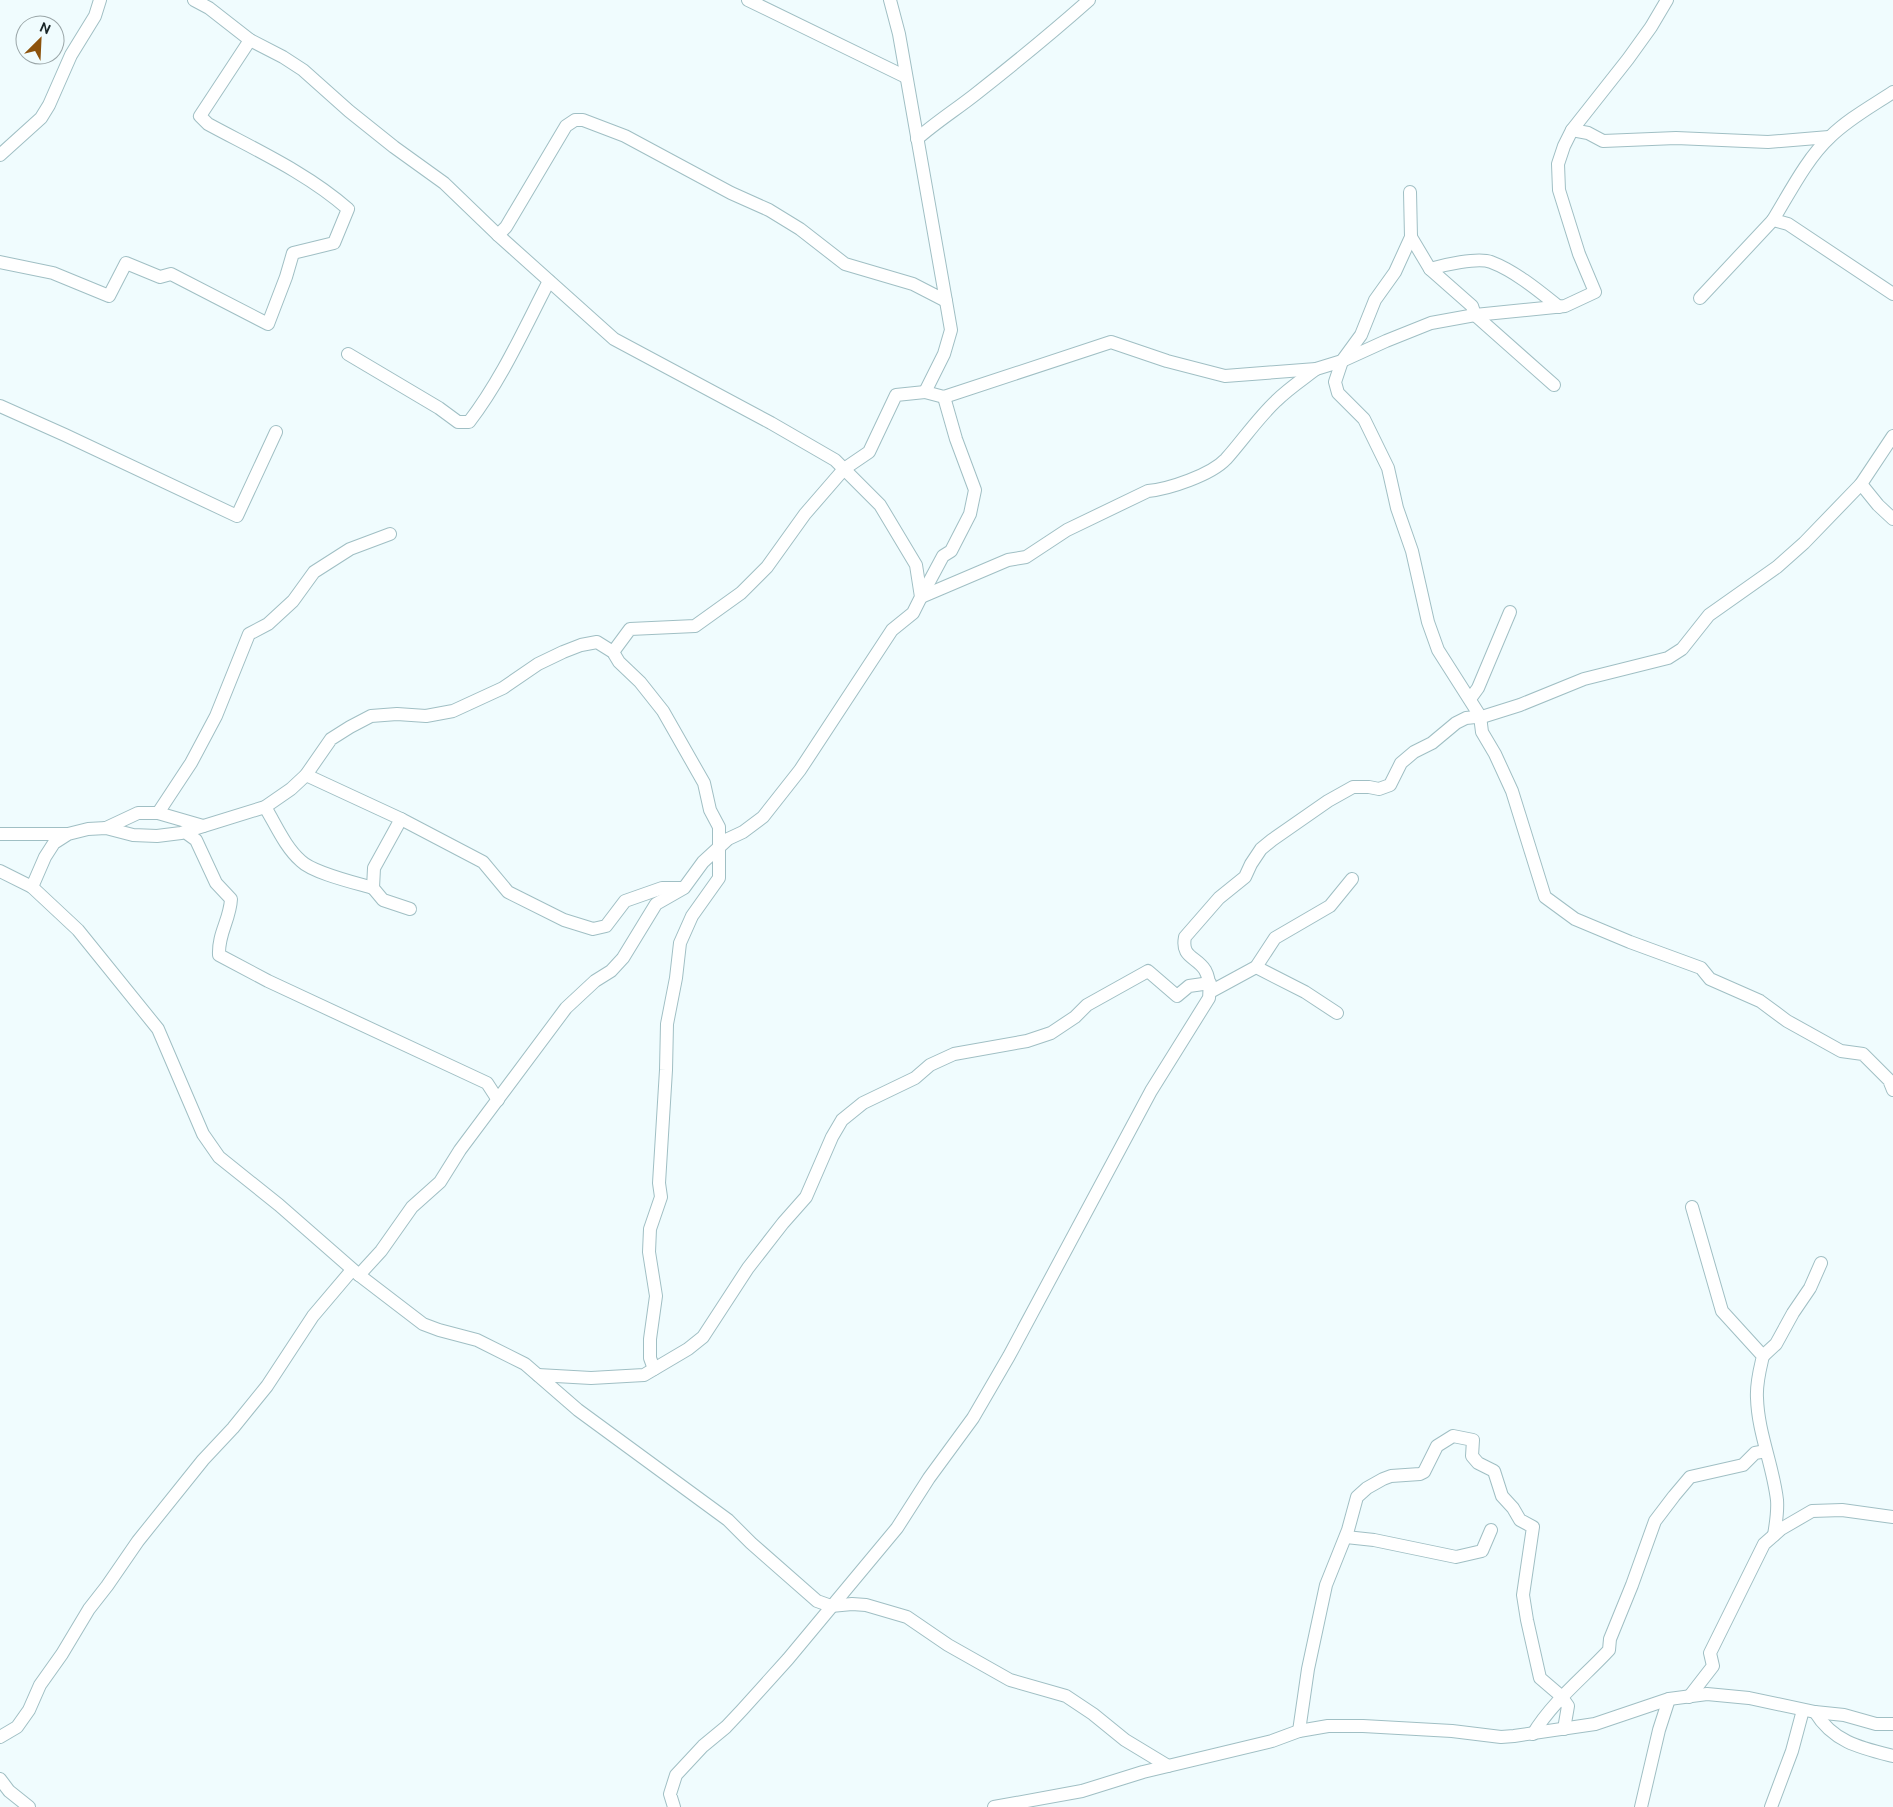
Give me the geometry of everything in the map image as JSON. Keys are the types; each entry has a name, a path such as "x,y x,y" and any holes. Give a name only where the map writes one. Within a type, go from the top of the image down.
{"street":[{"path":"0,155 41,118 71,55 95,16 100,0"},
{"path":"194,0 209,8 250,40 303,70 394,147 444,183 498,235 614,340 771,423 835,460 880,505 916,566 921,597"},
{"path":"748,0 906,77"},
{"path":"890,0 899,34 951,330 944,354 924,392"},
{"path":"916,139 1035,46 1089,0"},
{"path":"613,652 630,629 694,626 740,593 767,567 805,514 844,469 869,452 896,395 924,392 944,397 1111,342 1167,361 1225,376 1316,369 1342,361 1431,323 1475,315 1565,306 1595,292 1579,254 1559,190 1558,164 1572,130 1628,59 1651,27 1666,0"},
{"path":"0,262 53,273 109,296 126,263 160,277 170,274 268,324 293,253 334,243 348,210 333,196 282,164 208,124 200,116 250,40"},
{"path":"1700,298 1773,220 1802,172 1829,137 1893,92"},
{"path":"498,235 506,227 566,126 575,120 583,120 625,136 730,193 769,210 800,229 845,264 913,284 946,302"},
{"path":"1572,130 1588,133 1603,140 1676,138 1768,142 1829,137"},
{"path":"1410,192 1411,237 1395,272 1375,300 1361,335 1342,361 1335,382 1338,393 1364,419 1388,468 1397,508 1412,552 1428,622 1438,650 1480,716 1482,732 1495,754 1512,791 1546,897 1575,918 1630,942 1700,968 1710,979 1760,1001 1788,1021 1841,1051 1863,1054 1888,1080 1893,1090"},
{"path":"1773,220 1788,224 1893,294"},
{"path":"1411,237 1430,269 1472,306 1475,315 1554,385"},
{"path":"1430,269 1449,263 1489,261 1530,284 1559,307"},
{"path":"348,354 424,398 458,422 469,422 481,406 512,352 549,281"},
{"path":"921,597 1008,560 1026,557 1067,530 1148,491 1159,490 1194,479 1224,461 1248,431 1277,400 1316,369"},
{"path":"0,1737 17,1727 29,1710 40,1685 62,1654 89,1609 138,1541 267,1386 313,1316 381,1251 412,1208 440,1182 460,1150 566,1008 594,981 611,971 623,958 656,904 684,888 703,862 728,839 743,832 764,817 800,770 892,630 913,613 943,556 951,551 970,514 974,490 944,397"},
{"path":"0,406 65,434 237,516 276,432"},
{"path":"674,1807 670,1794 676,1775 703,1746 742,1710 897,1528 929,1478 973,1418 1009,1356 1151,1091 1209,998 1210,987 1204,969 1187,954 1184,945 1185,937 1219,898 1245,877 1261,849 1328,800 1353,787 1379,789 1390,785 1401,763 1414,752 1432,743 1456,723 1466,718 1485,716 1520,705 1584,678 1668,658 1682,649 1709,615 1777,567 1804,543 1861,484 1893,436"},
{"path":"1861,484 1878,505 1893,519"},
{"path":"158,813 191,763 216,716 249,634 268,624 293,601 314,572 350,548 390,534"},
{"path":"1470,699 1478,688 1510,612"},
{"path":"0,834 68,834 88,829 106,828 133,836 157,836 186,832 265,807 291,789 306,775 331,739 371,716 397,714 426,716 453,711 503,688 538,664 581,645 597,642 613,652 619,662 640,682 663,711 704,783 710,810 719,826 718,878 692,916 680,943 676,978 667,1024 659,1183 662,1196 650,1229 656,1296 650,1339 650,1358 654,1369"},
{"path":"306,775 401,819 483,862 508,892 564,920 593,929 606,926 625,901 662,888 684,888"},
{"path":"265,807 287,845 302,863 328,874 373,888 383,900 410,909"},
{"path":"106,828 138,812 158,813 204,826"},
{"path":"373,888 374,868 401,819"},
{"path":"186,832 196,840 216,883 231,899 230,911 222,929 219,955 268,981 487,1083 498,1100"},
{"path":"32,887 49,850 54,843 68,834"},
{"path":"0,872 32,887 78,930 158,1029 203,1134 219,1157 279,1205 356,1273 423,1324 478,1340 525,1364 578,1410 728,1520 751,1543 817,1601 832,1606 866,1605 907,1617 932,1635 1010,1680 1066,1696 1093,1714 1125,1740 1168,1766"},
{"path":"538,1375 591,1378 644,1375 688,1349 703,1337 748,1268 806,1197 832,1137 842,1120 863,1103 915,1078 930,1065 954,1054 1027,1041 1051,1033 1075,1017 1087,1005 1148,970 1177,996 1189,986 1210,987 1256,966 1275,938 1330,906 1352,879"},
{"path":"1256,966 1305,992 1337,1012"},
{"path":"1692,1207 1722,1311 1763,1356"},
{"path":"1774,1535 1778,1516 1777,1500 1757,1398 1758,1378 1763,1356 1776,1344 1793,1313 1810,1288 1820,1262"},
{"path":"1299,1731 1308,1669 1326,1585 1346,1537 1357,1497 1375,1482 1391,1476 1420,1474 1424,1472 1437,1446 1453,1436 1473,1440 1472,1456 1478,1463 1494,1471 1502,1496 1513,1508 1520,1520 1533,1527 1523,1595 1540,1678 1561,1696 1568,1706 1564,1729"},
{"path":"1533,1734 1541,1720 1561,1696 1586,1675 1609,1650 1612,1631 1632,1585 1655,1521 1690,1477 1743,1465 1755,1453 1766,1451"},
{"path":"1689,1697 1713,1666 1710,1652 1764,1544 1774,1535 1781,1529 1812,1512 1842,1510 1893,1517"},
{"path":"1346,1537 1374,1540 1456,1557 1482,1551 1491,1530"},
{"path":"994,1807 1082,1791 1143,1772 1272,1741 1299,1731 1328,1726 1452,1731 1501,1737 1595,1724 1669,1699 1707,1694 1749,1698 1809,1711 1844,1715 1876,1724 1893,1724"},
{"path":"1641,1807 1659,1730 1669,1699"},
{"path":"1809,1711 1823,1725 1844,1740 1871,1751 1893,1756"},
{"path":"1771,1807 1809,1711"},
{"path":"0,1779 9,1790 29,1807"}]}
